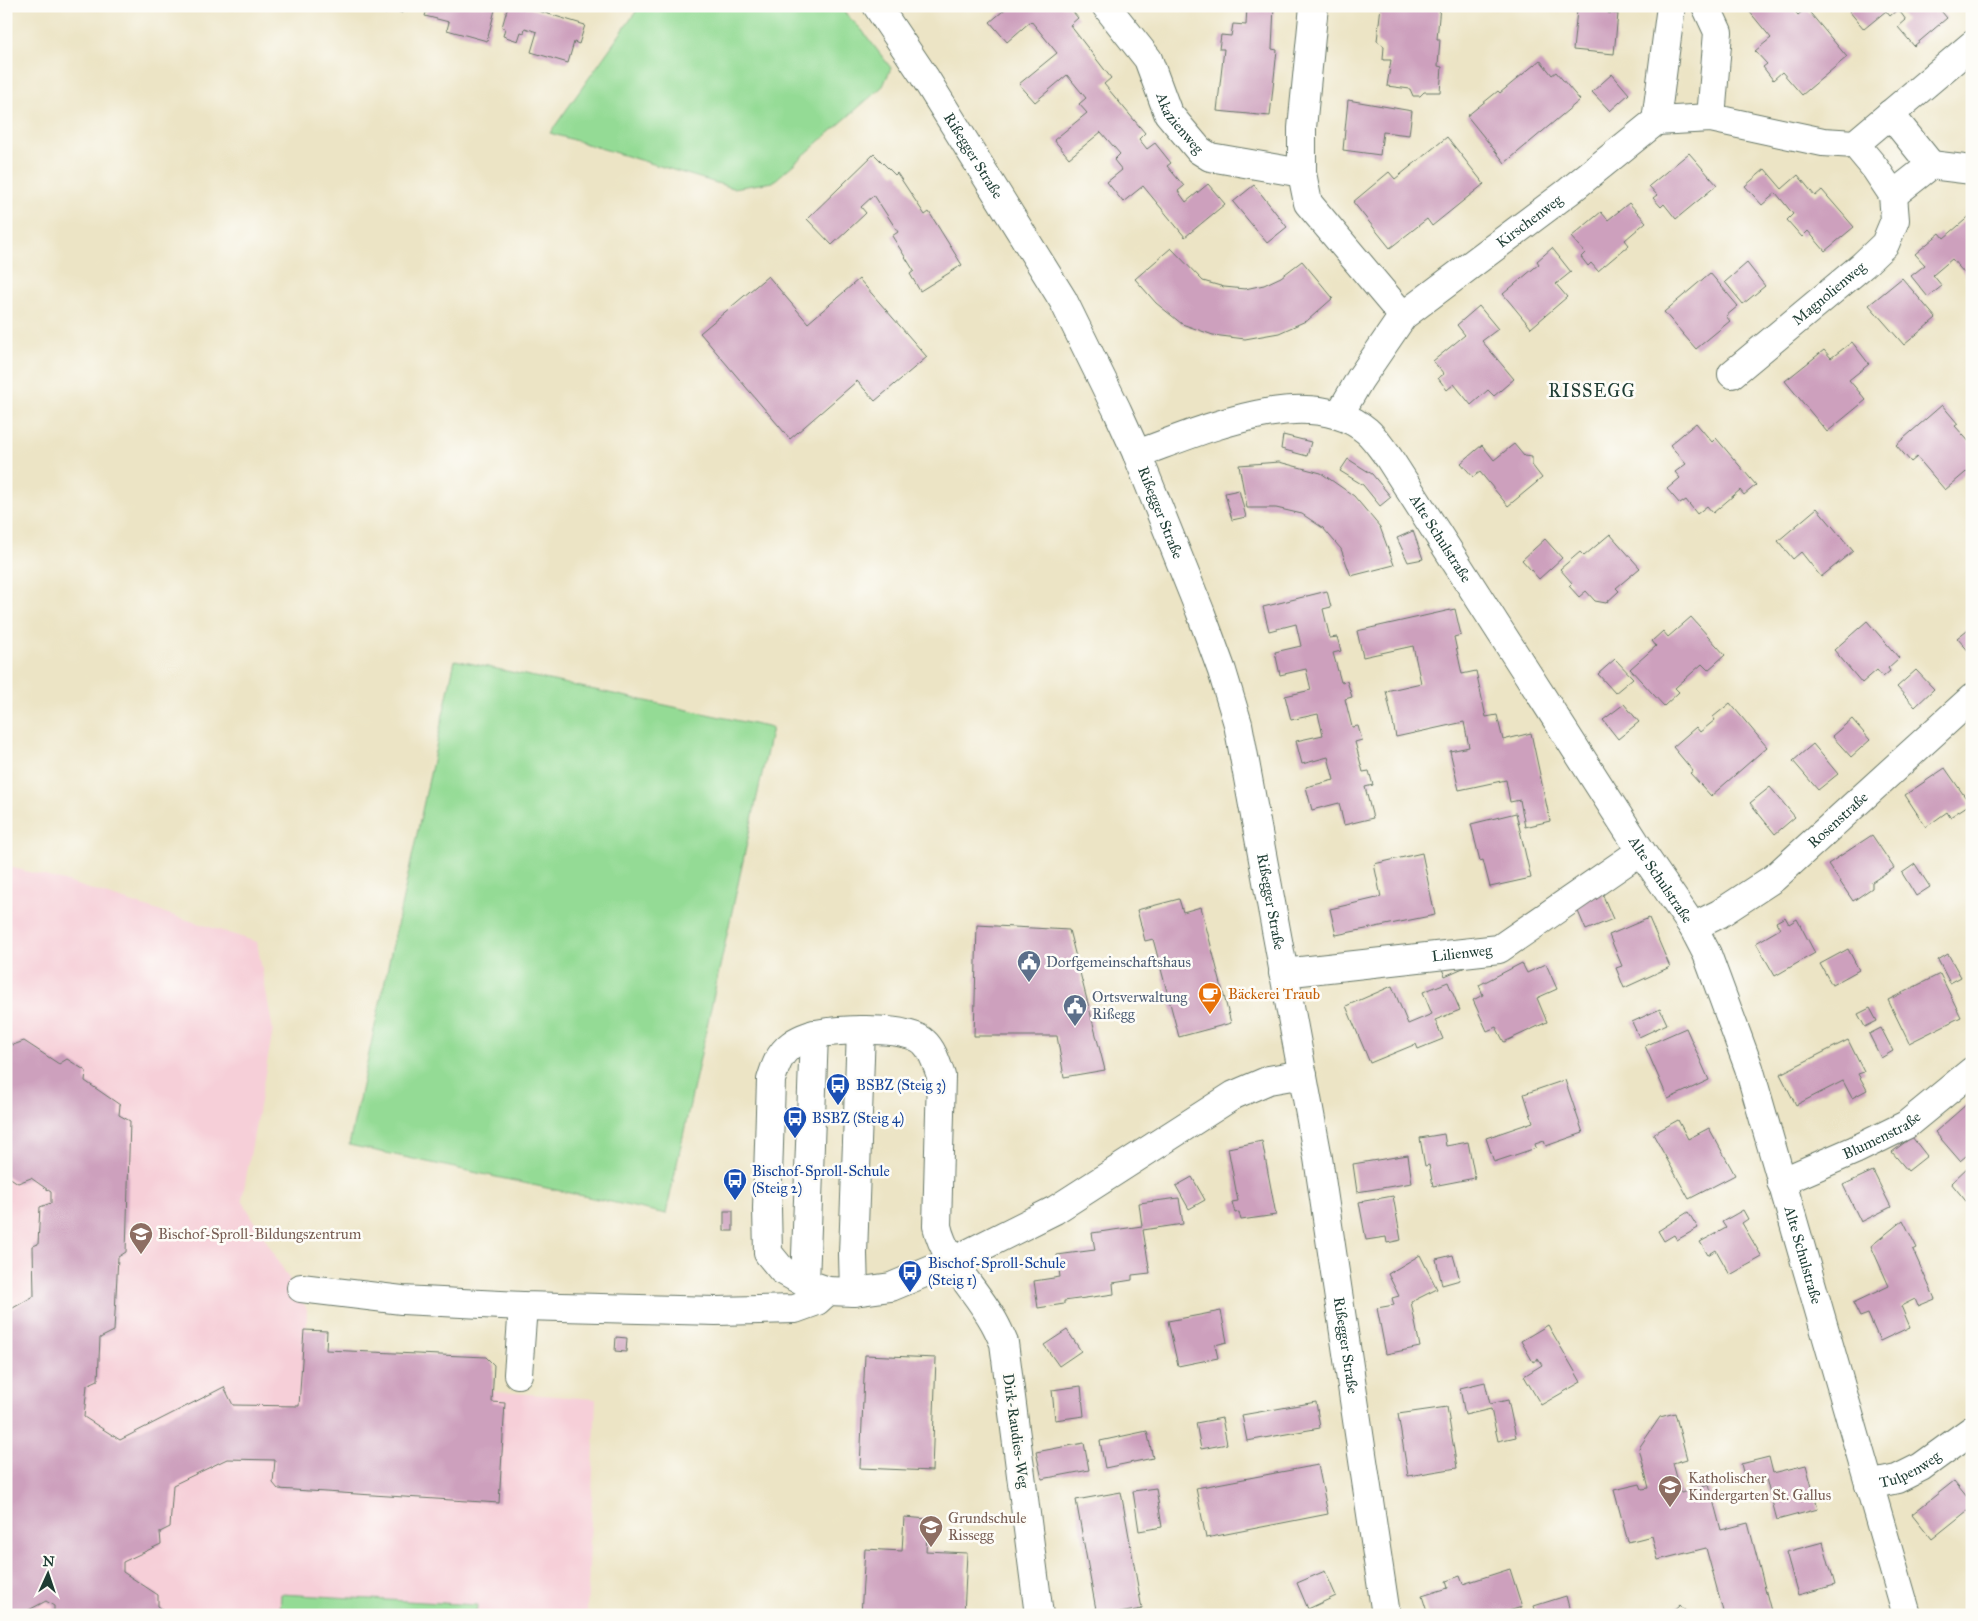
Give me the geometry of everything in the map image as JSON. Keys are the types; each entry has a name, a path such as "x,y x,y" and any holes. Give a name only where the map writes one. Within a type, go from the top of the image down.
{"street":[{"name":"Rißegger Straße","path":"877,6 924,76 1063,300 1118,410 1200,611 1222,671 1238,724 1318,1158 1386,1615"},
{"name":"Akazienweg","path":"1106,6 1148,59 1168,113 1199,150 1210,157 1302,172"},
{"path":"1314,6 1302,128 1302,172 1308,203 1403,316"},
{"path":"1671,6 1656,121 1711,118 1823,142 1855,144 1972,45"},
{"path":"1706,6 1718,32 1711,118"},
{"path":"1890,114 1931,165 1972,170"},
{"name":"Kirschenweg","path":"1340,416 1360,379 1403,316 1568,192 1656,121"},
{"path":"1855,144 1893,195 1931,165"},
{"name":"Magnolienweg","path":"1732,374 1886,244 1895,220 1893,195"},
{"name":"Alte Schulstraße","path":"1136,454 1258,413 1301,409 1340,416 1367,431 1389,458 1641,851 1693,927 1707,954 1749,1068 1907,1615"},
{"name":"Rosenstraße","path":"1693,927 1719,914 1774,878 1972,698"},
{"name":"Lilienweg","path":"1283,973 1499,949 1641,851"},
{"path":"301,1288 402,1300 523,1306 693,1310 796,1309 817,1301 829,1289 853,1254 861,1030"},
{"name":"Dirk-Raudies-Weg","path":"814,1034 861,1030 904,1032 924,1041 934,1056 941,1076 937,1226 940,1240 952,1261 994,1321 1004,1343 1039,1615"},
{"path":"829,1289 814,1034 792,1045 776,1062 771,1080 767,1209 768,1252 782,1270 829,1289 891,1287 952,1261 1056,1210 1234,1095 1269,1080 1303,1074"},
{"name":"Blumenstraße","path":"1781,1182 1847,1154 1906,1125 1972,1071"},
{"path":"518,1374 523,1306"},
{"name":"Tulpenweg","path":"1869,1485 1897,1478 1921,1467 1972,1430"}],"shaded area":[{"name":"Bischof-Sproll-Bildungszentrum","path":"6,866 64,881 257,942 273,1030 242,1200 307,1309 306,1378 596,1399 587,1615 6,1615"}],"green space":[{"path":"640,6 838,6 861,29 891,68 883,86 773,182 733,188 550,133"},
{"path":"455,660 772,728 666,1214 349,1145"},
{"path":"281,1594 477,1605 476,1615 280,1615"}],"building":[{"path":"404,6 402,13 389,8 386,14 364,7"},
{"path":"428,6 496,6 487,41 447,30 449,22 425,16"},
{"path":"508,6 522,6 585,25 579,44 574,42 568,63 531,52 537,32 525,28 524,33 521,32 518,41 503,36 505,28 502,27"},
{"path":"1009,6 1068,6 1078,18 1070,25 1111,78 1104,84 1145,133 1139,139 1147,149 1155,143 1171,163 1167,166 1184,186 1178,191 1186,202 1208,184 1225,204 1185,237 1143,186 1123,202 1107,182 1122,170 1114,160 1120,154 1101,132 1069,158 1054,140 1087,113 1079,104 1086,98 1067,75 1035,102 1019,84 1057,53 1031,21 1007,42 990,22"},
{"path":"1247,6 1274,6 1272,49 1277,50 1270,116 1217,111 1224,49 1219,49 1221,35 1231,36 1233,24 1246,25"},
{"path":"1381,6 1440,6 1437,39 1440,39 1438,66 1442,67 1440,92 1424,92 1420,96 1413,96 1410,89 1387,86 1391,60 1383,60 1384,46 1377,41"},
{"path":"1554,6 1609,6 1608,13 1618,14 1614,54 1573,50 1577,10"},
{"path":"1755,6 1790,6 1798,15 1806,8 1847,57 1802,95 1782,72 1773,80 1763,67 1767,64 1755,51 1771,38 1749,11"},
{"path":"1850,6 1911,6 1916,12 1923,6 1937,6 1947,18 1914,46 1898,27 1906,20 1898,9 1890,16 1886,11 1864,29 1849,11 1852,9"},
{"path":"1540,60 1552,75 1556,72 1580,100 1505,163 1467,116 1498,91 1500,93"},
{"path":"1612,74 1629,94 1610,111 1592,92"},
{"path":"1348,100 1412,111 1409,135 1383,132 1380,155 1343,150"},
{"path":"1447,137 1484,184 1432,226 1427,219 1390,248 1353,202 1389,172 1395,179"},
{"path":"1689,153 1717,185 1676,219 1664,204 1661,207 1653,198 1657,195 1649,186"},
{"path":"874,154 895,175 897,173 925,215 929,212 962,265 920,291 910,274 914,271 892,236 898,232 874,195 861,207 866,213 832,245 807,219"},
{"path":"1765,169 1782,189 1798,175 1815,196 1822,190 1854,227 1825,251 1808,231 1802,237 1787,220 1793,214 1776,193 1762,205 1745,186"},
{"path":"1254,185 1287,227 1267,243 1233,202"},
{"path":"1629,203 1646,222 1625,240 1629,245 1598,271 1591,263 1588,266 1581,257 1585,253 1571,237 1601,212 1608,220"},
{"path":"1972,214 1972,282 1952,259 1933,275 1942,286 1928,297 1911,276 1925,265 1915,254 1940,233 1944,238"},
{"path":"1171,248 1203,281 1224,287 1245,289 1264,285 1281,277 1302,261 1333,298 1308,320 1279,333 1245,339 1213,335 1182,324 1156,303 1135,279"},
{"path":"1552,248 1571,272 1556,284 1567,297 1531,328 1503,294 1539,264 1537,261"},
{"path":"1747,263 1765,286 1743,304 1725,282"},
{"path":"1710,273 1738,306 1726,316 1730,321 1696,349 1664,312"},
{"path":"768,276 808,323 859,279 927,357 875,401 857,381 790,439 700,333"},
{"path":"1902,278 1936,318 1904,345 1869,305"},
{"path":"1479,306 1498,329 1482,341 1514,379 1494,396 1488,390 1471,405 1454,384 1447,390 1438,378 1444,374 1433,361 1465,335 1457,325"},
{"path":"1852,342 1869,364 1849,380 1866,400 1827,432 1785,381 1824,350 1831,358"},
{"path":"1942,405 1958,424 1955,426 1972,445 1972,467 1945,490 1917,457 1911,462 1896,445"},
{"path":"1696,423 1712,442 1716,438 1756,485 1744,495 1740,490 1713,513 1707,506 1697,514 1686,500 1680,504 1667,489 1680,478 1675,472 1686,464 1670,445"},
{"path":"1283,435 1311,442 1307,456 1281,449"},
{"path":"1514,444 1524,456 1532,457 1532,465 1542,478 1508,506 1480,472 1473,477 1461,463 1482,445 1494,460"},
{"path":"1348,459 1372,474 1391,497 1380,506 1363,485 1340,471"},
{"path":"1279,462 1321,473 1354,496 1380,527 1394,565 1351,576 1341,549 1323,528 1302,514 1276,508 1247,508 1239,465"},
{"path":"1239,490 1246,517 1232,520 1225,493"},
{"path":"1817,508 1853,551 1821,577 1801,552 1793,559 1778,541"},
{"path":"1413,531 1423,559 1408,562 1397,538"},
{"path":"1610,534 1640,568 1616,588 1619,591 1606,603 1595,601 1586,591 1579,597 1569,586 1572,583 1560,569 1580,552 1584,556"},
{"path":"1545,539 1562,558 1539,579 1522,560"},
{"path":"1327,591 1331,607 1323,609 1330,638 1337,637 1341,651 1333,653 1341,682 1347,681 1352,697 1345,699 1352,727 1358,726 1362,740 1355,742 1363,772 1369,771 1373,785 1365,787 1373,818 1344,825 1339,803 1312,810 1306,787 1334,780 1328,757 1302,764 1296,741 1323,735 1318,714 1291,720 1285,696 1311,690 1306,669 1280,675 1275,652 1301,646 1296,624 1269,631 1263,607"},
{"path":"1455,609 1461,635 1454,637 1462,674 1476,671 1486,717 1497,715 1503,740 1531,733 1550,821 1525,827 1520,800 1510,802 1506,780 1459,790 1450,751 1469,747 1464,722 1396,737 1386,691 1421,683 1413,646 1363,657 1357,631"},
{"path":"1691,617 1725,655 1708,670 1702,664 1675,688 1679,692 1664,706 1630,669 1656,646 1652,641 1663,631 1668,637"},
{"path":"1867,621 1899,658 1888,668 1890,671 1883,677 1877,670 1862,683 1834,650"},
{"path":"1972,626 1972,655 1957,638"},
{"path":"1615,659 1633,678 1615,693 1598,674"},
{"path":"1916,670 1934,689 1915,707 1897,687"},
{"path":"1730,703 1767,747 1711,796 1690,773 1693,771 1673,747 1696,727 1700,732 1715,720 1713,717"},
{"path":"1624,704 1639,722 1618,739 1603,720"},
{"path":"1852,719 1870,740 1851,757 1832,736"},
{"path":"1813,744 1838,774 1818,790 1793,761"},
{"path":"1945,768 1970,804 1950,817 1947,812 1926,827 1905,795"},
{"path":"1770,787 1795,817 1775,834 1750,803"},
{"path":"1516,813 1531,878 1490,887 1483,860 1480,861 1471,824"},
{"path":"1872,835 1894,868 1872,882 1872,888 1853,901 1828,864"},
{"path":"1422,853 1435,915 1336,935 1330,909 1381,897 1374,864"},
{"path":"1915,864 1930,887 1916,896 1902,873"},
{"path":"1601,891 1613,919 1586,930 1574,902"},
{"path":"1179,899 1183,912 1201,907 1231,1023 1179,1037 1153,939 1145,941 1137,910"},
{"path":"1785,917 1789,924 1797,919 1815,953 1775,976 1756,943 1780,929 1776,922"},
{"path":"1649,918 1670,967 1624,988 1616,968 1622,966 1609,935"},
{"name":"Dorfgemeinschaftshaus","path":"977,925 1069,930 1105,1070 1064,1077 1057,1036 974,1036"},
{"path":"1848,949 1859,970 1832,985 1820,964"},
{"path":"1948,954 1961,977 1950,983 1938,960"},
{"path":"1439,962 1472,964 1445,976"},
{"path":"1522,963 1527,973 1546,964 1557,989 1537,998 1547,1022 1504,1042 1496,1027 1487,1031 1473,1000 1483,995 1479,985"},
{"path":"1940,974 1961,1017 1909,1043 1888,1000"},
{"path":"1448,982 1460,1010 1435,1020 1443,1039 1418,1049 1416,1044 1370,1063 1346,1006 1392,986 1408,1024 1432,1014 1423,992"},
{"path":"1870,1008 1877,1021 1865,1027 1858,1014"},
{"path":"1660,1009 1667,1024 1639,1037 1632,1022"},
{"path":"1686,1028 1709,1080 1668,1099 1645,1046"},
{"path":"1881,1028 1893,1051 1881,1058 1869,1034"},
{"path":"6,1040 13,1045 24,1041 59,1064 67,1059 86,1071 85,1081 120,1105 119,1115 130,1121 126,1252 118,1257 114,1331 100,1338 98,1380 87,1385 84,1417 120,1440 224,1387 233,1405 299,1406 304,1330 327,1331 326,1350 486,1357 494,1365 492,1402 505,1403 499,1503 278,1489 273,1483 275,1460 227,1459 173,1485 170,1527 160,1532 161,1544 123,1562 123,1572 158,1595 158,1606 165,1611 165,1615 54,1615 54,1606 46,1601 19,1615 6,1615 6,1312 34,1296 33,1246 38,1244 40,1207 51,1203 51,1192 31,1178 18,1183 6,1175"},
{"path":"1848,1040 1864,1072 1858,1074 1867,1090 1852,1098 1843,1081 1796,1105 1780,1074"},
{"path":"1565,1080 1583,1133 1546,1146 1544,1141 1535,1144 1536,1148 1494,1162 1486,1138 1533,1122 1524,1094"},
{"path":"1968,1103 1972,1108 1972,1151 1960,1161 1935,1132"},
{"path":"1678,1120 1688,1139 1709,1128 1735,1175 1689,1199 1653,1134"},
{"path":"1444,1134 1446,1146 1468,1142 1475,1178 1433,1186 1429,1165 1425,1166 1420,1138"},
{"path":"1912,1137 1927,1156 1908,1171 1892,1152"},
{"path":"1262,1141 1276,1215 1241,1220 1239,1212 1235,1213 1232,1202 1238,1201 1228,1148"},
{"path":"1408,1155 1412,1183 1357,1192 1353,1164"},
{"path":"1970,1165 1972,1204 1970,1206 1951,1183"},
{"path":"1873,1171 1891,1207 1861,1222 1843,1185"},
{"path":"1192,1177 1205,1200 1189,1209 1176,1186"},
{"path":"1393,1196 1401,1240 1387,1243 1386,1237 1366,1240 1359,1202"},
{"path":"1179,1198 1183,1224 1143,1230 1150,1273 1132,1275 1132,1280 1113,1283 1114,1294 1064,1301 1064,1304 1038,1308 1034,1281 1060,1277 1057,1255 1095,1250 1092,1233 1142,1226 1139,1203"},
{"path":"1743,1210 1748,1219 1742,1223 1762,1257 1730,1275 1716,1250 1708,1255 1700,1242 1726,1228 1722,1222"},
{"path":"724,1211 733,1211 733,1231 724,1231"},
{"path":"1688,1212 1698,1228 1677,1240 1674,1235 1664,1241 1658,1231"},
{"path":"1903,1220 1917,1248 1913,1250 1935,1299 1918,1306 1915,1299 1901,1306 1910,1327 1880,1341 1868,1314 1860,1317 1853,1303 1889,1286 1871,1246"},
{"path":"1420,1255 1437,1289 1411,1302 1420,1347 1386,1354 1377,1308 1394,1305 1392,1298 1399,1296 1388,1274"},
{"path":"1453,1255 1460,1280 1442,1285 1436,1259"},
{"path":"1221,1311 1227,1342 1215,1345 1218,1358 1178,1366 1168,1321"},
{"path":"1548,1325 1581,1382 1541,1405 1524,1376 1542,1365 1538,1359 1533,1362 1521,1341"},
{"path":"1067,1330 1081,1351 1059,1366 1044,1345"},
{"path":"616,1337 627,1338 626,1352 615,1351"},
{"path":"865,1355 936,1358 932,1471 860,1468"},
{"path":"1485,1382 1490,1404 1508,1400 1516,1437 1498,1441 1491,1409 1465,1415 1460,1388"},
{"path":"1081,1386 1084,1416 1055,1420 1052,1390"},
{"path":"1316,1402 1320,1428 1247,1441 1242,1415"},
{"path":"1447,1407 1457,1468 1408,1476 1398,1414"},
{"path":"1675,1413 1687,1459 1673,1463 1681,1493 1709,1485 1721,1530 1748,1523 1772,1615 1724,1615 1706,1548 1658,1560 1652,1536 1628,1542 1614,1490 1640,1484 1642,1489 1649,1488 1639,1448 1660,1417"},
{"path":"1222,1418 1227,1444 1201,1449 1196,1423"},
{"path":"1147,1431 1153,1458 1105,1468 1100,1441"},
{"path":"1084,1443 1089,1470 1042,1479 1036,1452"},
{"path":"1769,1457 1773,1473 1806,1465 1818,1509 1777,1520 1766,1479 1746,1484 1741,1464"},
{"path":"1318,1465 1328,1514 1206,1538 1196,1488"},
{"path":"1954,1481 1972,1503 1972,1507 1932,1539 1912,1514"},
{"path":"1156,1488 1162,1527 1139,1531 1133,1491"},
{"path":"1121,1492 1142,1609 1097,1615 1076,1500"},
{"path":"904,1517 928,1519 926,1551 967,1553 964,1615 861,1615 865,1549 902,1551"},
{"path":"1823,1542 1835,1585 1798,1595 1786,1552"},
{"path":"1510,1569 1522,1607 1495,1615 1428,1615 1422,1596 1448,1588 1446,1581 1460,1576 1463,1584"},
{"path":"1325,1571 1336,1596 1308,1609 1297,1583"},
{"path":"1566,1596 1571,1615 1537,1615 1534,1606"},
{"path":"1680,1605 1689,1615 1669,1615"}],"place":[{"name":"Dorfgemeinschaftshaus","path":"1029,983"},
{"name":"Bäckerei Traub","path":"1210,1015"},
{"name":"Ortsverwaltung Rißegg","path":"1075,1027"},
{"name":"BSBZ (Steig 3)","path":"838,1106"},
{"name":"BSBZ (Steig 4)","path":"795,1139"},
{"name":"Bischof-Sproll-Schule (Steig 2)","path":"735,1201"},
{"name":"Bischof-Sproll-Bildungszentrum","path":"141,1255"},
{"name":"Bischof-Sproll-Schule (Steig 1)","path":"910,1293"},
{"name":"Katholischer Kindergarten St. Gallus","path":"1670,1508"},
{"name":"Grundschule Rissegg","path":"931,1548"}],"district":[{"name":"RISSEGG","path":"1592,391"}]}
